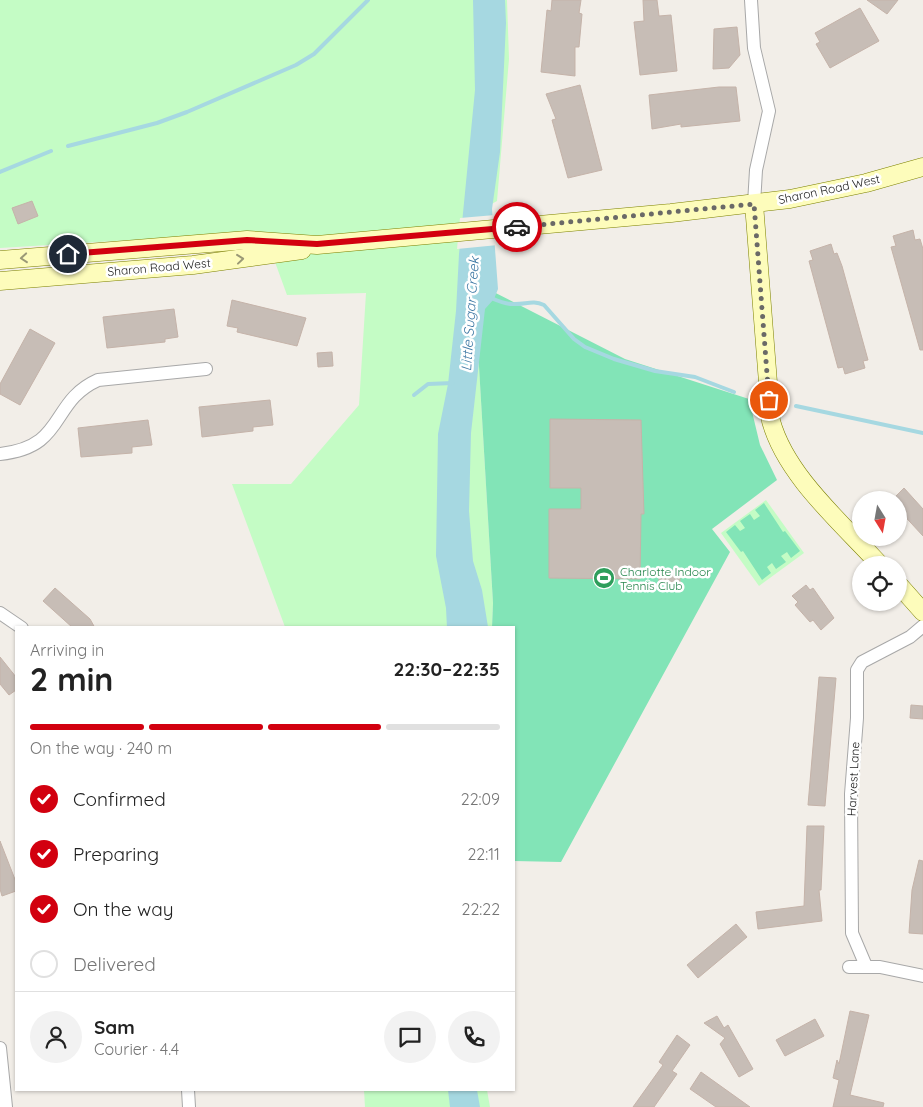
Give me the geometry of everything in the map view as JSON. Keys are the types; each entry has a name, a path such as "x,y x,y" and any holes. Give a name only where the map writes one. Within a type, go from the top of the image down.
{"main road":[{"name":"Sharon Road West","path":"0,260 247,240 317,244 754,204 866,183 923,167"},
{"path":"754,204 771,421 775,435 791,466 872,556"},
{"name":"Sharon Road West","path":"0,281 257,257 299,251 317,244"},
{"path":"907,594 923,612"}],"street":[{"path":"751,0 754,48 769,112 756,170 754,204"},
{"path":"0,454 16,452 43,439 57,423 72,398 98,380 206,370"},
{"path":"0,612 19,626"},
{"name":"Harvest Lane","path":"866,966 852,933 850,828 858,670 862,662 910,637 923,626"},
{"path":"849,967 866,966 923,976"},
{"path":"0,1048 6,1107"},
{"path":"188,1091 189,1107"}],"green space":[{"path":"0,0 507,0 509,59 497,201 477,212 474,282 493,603 492,626 285,626 232,484 291,484 359,405 366,293 287,295 264,232 0,248"},
{"name":"Charlotte Indoor Tennis Club","path":"474,282 625,359 749,399 760,445 777,480 712,529 730,552 561,862 515,861 515,626 492,626 493,603"},
{"path":"766,500 804,553 759,586 721,533"},
{"path":"764,503 783,532 785,531 800,551 791,558 787,552 781,556 786,562 776,569 772,563 767,567 771,573 762,580 743,551 741,552 726,532 735,525 740,531 745,528 740,521 750,514 754,520 760,516 755,510"},
{"path":"364,1091 487,1091 490,1107 365,1107"}],"water":[{"name":"Little Sugar Creek","path":"473,0 505,0 506,23 500,152 492,209 498,289 494,299 485,309 471,433 469,511 473,561 482,590 488,626 447,626 446,608 436,556 438,434 448,384 456,311 459,254 475,90"},
{"path":"448,1091 477,1091 480,1107 450,1107"}],"pier":[{"path":"495,215 498,245 457,249 460,218"}],"building":[{"path":"552,0 581,0 579,13 582,14 579,47 575,47 575,76 541,72 547,10 551,11"},
{"path":"643,0 657,0 659,16 671,15 677,71 640,75 634,22 644,21"},
{"path":"867,0 898,0 887,14"},
{"path":"860,8 879,41 830,68 816,44 820,42 815,33"},
{"path":"737,27 740,55 729,68 713,69 714,29"},
{"path":"580,85 602,170 568,178 552,120 556,119 546,94"},
{"path":"719,87 736,87 740,121 681,127 681,124 652,129 649,95"},
{"path":"32,201 38,216 18,224 12,208"},
{"path":"913,230 915,240 920,239 923,249 923,350 920,350 891,247 896,246 893,236"},
{"path":"831,244 834,254 837,253 842,266 868,360 863,361 865,368 845,374 843,367 838,368 809,261 813,260 810,251"},
{"path":"232,300 306,318 297,346 237,332 238,328 227,326"},
{"path":"174,309 178,337 165,339 165,342 107,348 103,317"},
{"path":"30,329 55,343 20,405 0,394 0,384"},
{"path":"332,352 333,366 318,367 317,353"},
{"path":"270,400 273,425 253,427 253,431 202,437 199,407"},
{"path":"550,419 641,420 644,514 641,514 640,579 549,578 549,509 581,509 581,488 550,488"},
{"path":"148,420 152,445 132,447 132,453 81,457 78,428"},
{"path":"908,492 923,509 923,536 908,520"},
{"path":"659,570 680,571 680,582 659,582"},
{"path":"806,585 810,590 813,588 834,618 821,630 813,620 810,622 795,605 798,602 792,596"},
{"path":"55,588 90,619 94,626 71,626 43,601"},
{"path":"0,657 15,676 15,691 9,695 0,684"},
{"path":"819,677 836,678 825,806 808,805"},
{"path":"911,705 923,706 923,719 910,718"},
{"path":"807,826 824,826 821,890 819,890 822,921 758,929 756,912 804,906"},
{"path":"0,841 15,879 15,891 2,896 0,889"},
{"path":"919,860 923,861 923,934 909,933 912,890"},
{"path":"736,924 747,937 698,978 687,965"},
{"path":"850,1011 869,1015 850,1095 884,1103 883,1107 833,1107 839,1080 833,1078 837,1060 839,1064"},
{"path":"717,1016 724,1028 728,1025 753,1069 739,1077 720,1044 725,1038 704,1023"},
{"path":"815,1019 824,1036 785,1056 776,1040"},
{"path":"677,1035 690,1045 672,1071 677,1074 654,1107 633,1107 663,1065 659,1062"},
{"path":"701,1072 750,1107 716,1107 690,1089"}],"waterway":[{"path":"68,146 157,123 296,65 314,54 368,0"},
{"path":"0,172 51,151"},
{"path":"491,298 509,304 533,302 544,305 574,339 585,347 614,359 655,371 695,377 734,392"},
{"path":"414,395 428,384 453,383"},
{"path":"796,406 923,433"}],"way so far":[{"path":"517,227 754,204 769,400"}],"place":[{"name":"Charlotte Indoor Tennis Club","path":"604,578"}],"route":[{"path":"68,254 247,240 317,244 517,227"}]}
